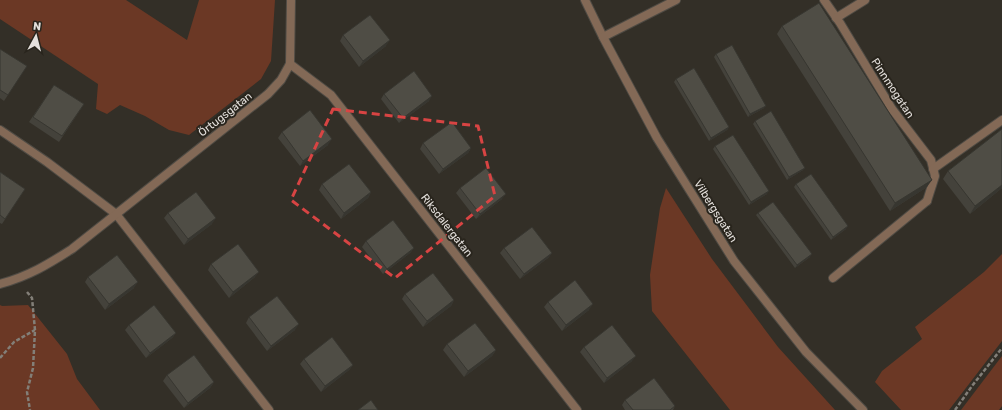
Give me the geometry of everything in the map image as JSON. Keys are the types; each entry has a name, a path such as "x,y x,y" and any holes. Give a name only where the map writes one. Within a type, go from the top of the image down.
{"street":[{"name":"Örtugsgatan","path":"0,284 38,270 72,249 268,94 281,80 290,64 291,0"},
{"name":"Vilbergsgatan","path":"585,0 657,138 734,261 806,352 863,410"},
{"path":"603,37 676,0"},
{"name":"Pinnmogatan","path":"824,0 892,109 931,160 933,169"},
{"path":"836,18 865,0"},
{"name":"Riksdalergatan","path":"290,64 331,95 577,410"},
{"path":"833,278 927,202 935,176 933,169 1002,120"},
{"path":"0,130 47,162 116,214 269,410"}],"path":[{"path":"16,279 32,298 36,330 33,368 28,392 30,410"},
{"path":"0,358 14,342 36,330"},
{"path":"955,410 1002,348"}],"highlighted area":[{"path":"333,109 478,126 495,196 395,278 291,200"}],"shaded area":[{"path":"0,0 126,0 187,40 199,0 275,0 271,61 261,79 189,135 169,130 145,116 120,105 107,114 96,109 98,84 0,19"},
{"path":"666,188 712,259 778,347 835,410 730,410 652,311 650,275 660,208"},
{"path":"1002,254 1002,341 949,410 901,410 875,382 882,371 922,339 915,327 984,272"},
{"path":"0,305 28,305 67,354 77,379 100,410 0,410"},
{"path":"1002,356 1002,406 999,410 961,410"}],"building":[{"path":"819,3 932,180 895,203 782,26"},
{"path":"370,15 390,40 363,61 343,35"},
{"path":"732,45 766,106 750,114 716,54"},
{"path":"0,49 27,66 8,95 0,90"},
{"path":"694,68 729,127 711,138 676,79"},
{"path":"414,71 432,96 403,118 384,94"},
{"path":"54,85 84,104 62,136 33,117"},
{"path":"310,110 332,139 303,161 282,132"},
{"path":"771,111 805,168 789,177 755,121"},
{"path":"452,122 471,148 443,169 423,143"},
{"path":"1002,129 1002,185 975,206 948,171"},
{"path":"733,135 769,191 751,202 715,146"},
{"path":"349,164 371,192 344,213 322,184"},
{"path":"486,168 506,194 480,214 460,188"},
{"path":"0,172 25,189 5,219 0,215"},
{"path":"811,174 848,226 833,237 796,184"},
{"path":"196,192 216,218 188,239 168,213"},
{"path":"773,202 812,254 797,265 758,213"},
{"path":"393,220 414,248 387,269 366,241"},
{"path":"532,227 552,253 524,274 504,248"},
{"path":"238,244 259,272 233,292 211,264"},
{"path":"117,255 138,282 109,304 88,277"},
{"path":"433,273 454,300 427,321 405,294"},
{"path":"575,280 593,304 566,325 548,302"},
{"path":"277,296 299,324 271,346 249,317"},
{"path":"154,305 176,333 150,353 129,325"},
{"path":"475,323 496,350 468,371 447,344"},
{"path":"612,325 636,356 607,378 584,347"},
{"path":"332,337 353,365 325,386 304,359"},
{"path":"194,355 214,382 188,403 167,375"},
{"path":"654,378 675,406 670,410 633,410 625,400"},
{"path":"371,400 378,410 358,410"}]}
